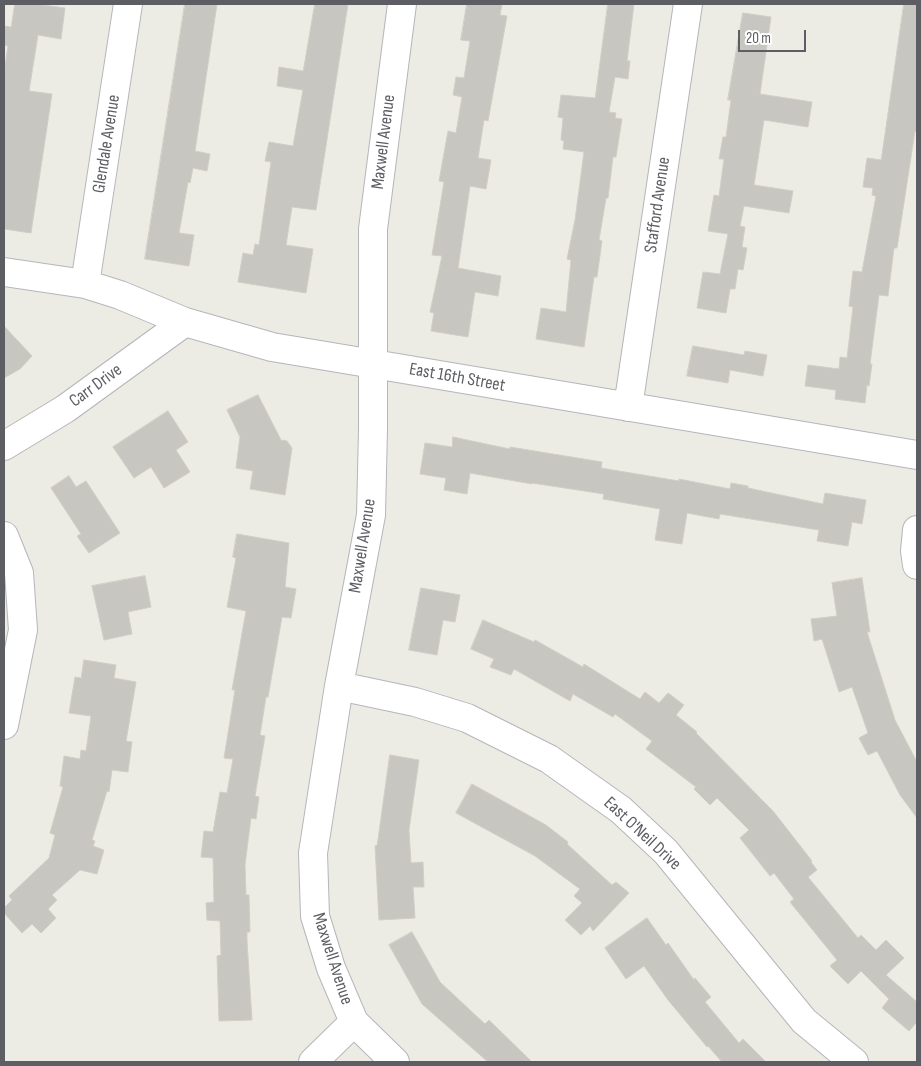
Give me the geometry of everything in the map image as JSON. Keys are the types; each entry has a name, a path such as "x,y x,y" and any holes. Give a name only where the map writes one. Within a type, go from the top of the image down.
{"street":[{"name":"Glendale Avenue","path":"86,284 128,4"},
{"name":"Maxwell Avenue","path":"395,1062 354,1022 331,968 315,916 313,853 339,686 371,515 372,229 402,4"},
{"name":"Stafford Avenue","path":"628,407 688,4"},
{"name":"East 16th Street","path":"4,272 86,284 120,295 185,322 272,348 917,455"},
{"name":"Carr Drive","path":"4,446 65,409 185,322"},
{"path":"917,530 917,565"},
{"path":"4,536 19,573 23,630 4,725"},
{"name":"East O'Neil Drive","path":"339,686 415,702 467,718 549,759 621,810 666,852 804,1021 854,1062"},
{"path":"313,1062 354,1022"}],"building":[{"path":"15,4 35,4 65,8 61,39 38,35 29,91 52,94 31,233 4,229 4,72 8,46 4,45 4,26 11,27"},
{"path":"185,4 217,4 195,151 210,154 207,171 193,168 190,183 188,182 179,233 194,235 189,266 145,259"},
{"path":"315,4 348,4 316,210 292,207 286,245 313,249 306,293 238,282 243,253 253,255 255,244 259,245 271,162 265,161 269,142 293,146 303,90 277,86 279,67 303,71"},
{"path":"467,4 502,4 500,15 507,16 488,121 484,120 478,158 491,160 486,189 470,186 458,268 501,276 498,296 475,292 468,337 431,331 434,313 430,312 442,256 432,255 444,182 439,181 448,131 456,133 462,97 453,95 456,77 464,78 470,41 461,40"},
{"path":"608,4 634,4 627,61 630,61 628,79 615,77 609,112 616,113 615,118 622,119 616,157 613,157 608,198 606,198 599,240 602,241 597,277 594,277 584,347 536,339 541,308 566,312 571,260 567,259 575,220 584,152 563,149 564,141 561,140 563,118 558,117 561,95 595,98"},
{"path":"904,4 917,4 917,132 915,131 897,248 894,248 888,296 879,295 870,364 872,364 865,403 835,399 836,390 805,386 808,365 839,369 840,357 847,358 853,307 849,306 853,271 862,272 876,196 872,195 873,188 863,187 867,158 881,160"},
{"path":"743,13 771,17 760,94 812,102 808,127 764,120 754,185 793,191 789,213 744,206 740,226 745,227 742,247 747,248 743,270 738,269 735,289 730,289 726,313 697,308 703,272 720,274 728,234 708,231 714,195 719,196 724,159 719,159 723,137 726,137 731,100 728,100"},
{"path":"4,326 32,356 20,369 4,378"},
{"path":"693,346 744,355 745,351 767,355 763,376 730,370 728,383 687,376"},
{"path":"258,395 281,440 287,441 292,448 285,495 250,489 253,471 236,468 240,437 227,410"},
{"path":"168,411 188,442 176,450 190,472 164,488 151,467 134,478 113,447"},
{"path":"453,437 510,449 510,447 602,462 601,468 679,481 679,479 730,489 731,483 748,486 748,488 823,504 825,493 866,500 862,524 852,522 848,546 817,541 819,530 720,514 719,519 687,513 682,544 655,540 660,509 603,499 604,494 470,473 467,494 444,490 446,478 420,474 425,443 452,447"},
{"path":"69,476 76,487 86,481 120,533 89,553 77,536 81,534 51,488"},
{"path":"237,534 289,543 285,587 296,589 291,618 282,617 268,697 266,697 260,735 265,736 255,796 259,797 256,819 251,818 245,865 246,895 249,895 250,932 247,932 247,941 252,1020 219,1021 217,956 221,955 220,921 207,920 206,903 214,902 213,858 201,857 204,831 213,832 220,792 227,793 233,759 224,758 235,690 232,690 246,611 227,607 236,558 233,557"},
{"path":"145,576 151,607 128,612 132,634 104,640 92,586"},
{"path":"862,578 870,632 867,632 895,720 917,762 917,818 900,795 877,751 868,755 859,738 868,733 852,687 839,692 822,639 814,641 811,619 837,616 832,583"},
{"path":"421,588 460,595 455,622 443,620 437,655 409,650"},
{"path":"483,620 534,642 535,640 583,667 584,664 640,699 645,692 659,703 668,693 684,705 676,715 697,732 773,811 817,870 808,877 858,938 861,935 876,950 886,940 904,958 886,975 917,1002 917,1022 909,1031 882,1008 889,999 861,971 848,984 830,966 837,960 790,902 794,899 774,873 770,876 740,838 749,830 717,798 710,805 694,789 696,787 646,749 652,741 615,714 613,717 573,694 570,701 514,669 511,675 490,667 494,659 471,649"},
{"path":"84,660 116,665 114,678 136,682 126,741 132,742 128,772 112,770 109,792 107,791 92,840 95,841 93,846 104,850 97,874 80,870 52,895 57,900 48,909 56,918 41,933 32,924 22,933 4,913 4,908 12,900 9,896 49,858 55,835 50,833 63,787 60,786 64,756 80,759 81,750 86,751 91,716 69,713 75,677 81,678"},
{"path":"390,755 419,760 409,830 411,863 423,862 424,887 413,887 415,918 379,920 375,846 377,845"},
{"path":"472,784 546,825 568,842 567,844 612,885 616,882 629,893 593,931 590,926 581,935 565,920 582,903 574,896 580,889 535,856 456,813"},
{"path":"647,918 666,945 668,943 694,980 695,978 711,997 705,1002 739,1043 743,1039 766,1062 722,1062 668,1000 644,966 626,979 605,948"},
{"path":"412,932 440,982 485,1024 489,1020 532,1062 488,1062 422,1004 389,945"}]}
